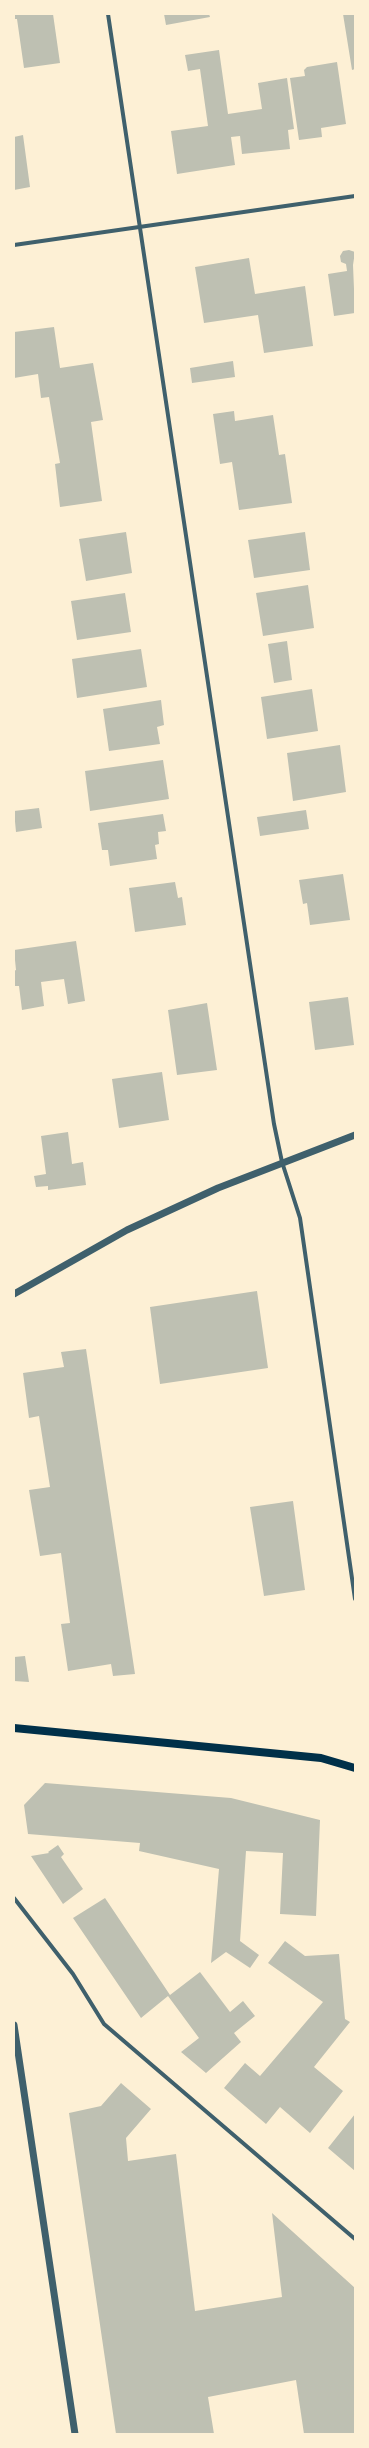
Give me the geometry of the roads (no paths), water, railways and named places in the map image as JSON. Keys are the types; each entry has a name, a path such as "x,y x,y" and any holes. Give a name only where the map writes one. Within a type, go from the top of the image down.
{"main road":[{"path":"14,1728 321,1758 355,1768"}],"street":[{"path":"108,14 272,1108 282,1162 300,1218 355,1599"},
{"path":"14,245 355,196"},
{"path":"14,1294 127,1230 218,1188 355,1135"},
{"path":"14,1898 72,1974 104,2024 355,2239"},
{"path":"14,2025 75,2434"}]}
